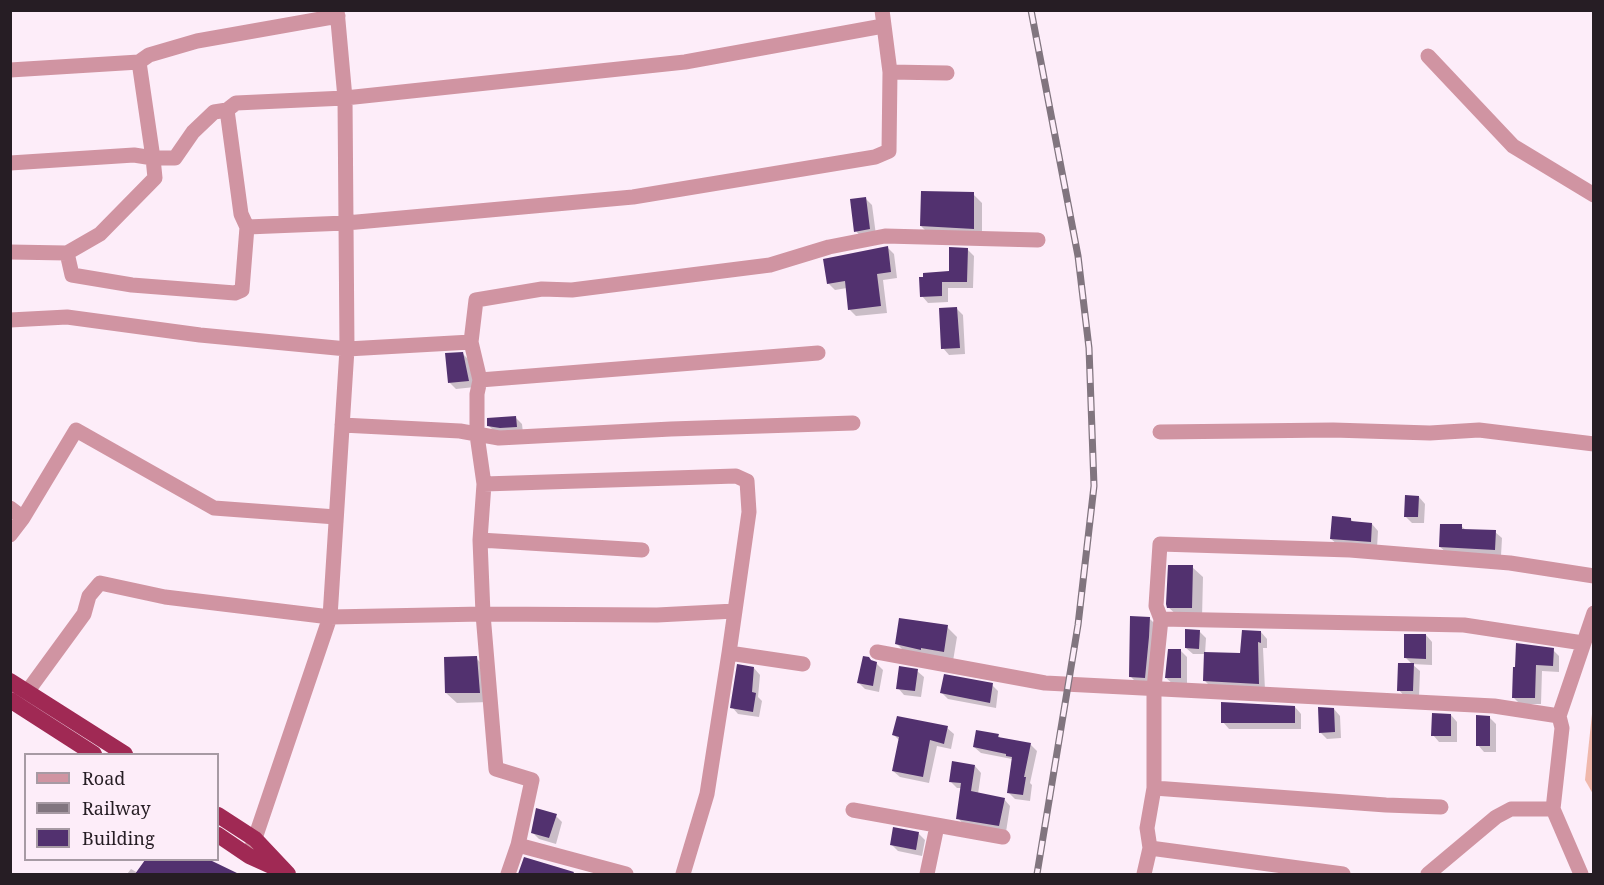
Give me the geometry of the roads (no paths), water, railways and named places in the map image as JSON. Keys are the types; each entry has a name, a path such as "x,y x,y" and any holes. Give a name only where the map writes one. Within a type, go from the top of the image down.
{"highway":[{"path":"10,681 123,753"},
{"path":"10,700 92,753"},
{"path":"219,815 255,838 288,874"},
{"path":"219,837 249,856 288,874"}],"street":[{"path":"247,227 346,224 633,197 875,157 889,151 890,72 882,10"},
{"path":"10,70 139,62 149,55 197,41 338,13 345,98 347,349 330,617 249,856"},
{"path":"10,163 134,154 153,158 175,158 193,132 214,112 227,110 236,103 345,98 684,62 883,26"},
{"path":"1428,57 1513,146 1593,195"},
{"path":"10,252 67,253 100,234 155,178 139,62"},
{"path":"890,72 947,73"},
{"path":"67,253 72,274 132,285 235,293 242,290 247,227 241,214 227,110"},
{"path":"508,874 518,845 532,780 496,769 483,614 480,540 484,483 477,435 477,394 480,380 471,342 476,300 542,289 572,290 770,265 829,247 885,236 1038,240"},
{"path":"10,320 68,317 200,335 347,349 471,342"},
{"path":"480,380 818,353"},
{"path":"342,425 460,431 500,438 853,423"},
{"path":"10,535 23,518 76,430 214,508 336,517"},
{"path":"1160,432 1333,430 1430,433 1479,430 1593,444"},
{"path":"484,483 736,476 747,481 749,512 707,794 683,874"},
{"path":"10,508 23,518"},
{"path":"480,540 642,550"},
{"path":"1144,874 1150,848 1147,828 1154,788 1154,688 1161,619 1156,606 1160,544 1350,550 1510,563 1593,576"},
{"path":"27,692 84,614 89,596 100,583 165,597 330,617 483,614 657,615 735,611"},
{"path":"1581,874 1553,809 1562,728 1559,716 1593,613"},
{"path":"1161,619 1464,625 1583,643"},
{"path":"877,652 1045,683 1494,706 1559,716"},
{"path":"729,653 804,664"},
{"path":"1154,788 1441,807"},
{"path":"1428,874 1496,817 1511,809 1553,809"},
{"path":"853,810 1003,837"},
{"path":"927,874 937,826"},
{"path":"518,845 626,874"},
{"path":"1150,848 1244,868 1343,874"}],"railway":[{"path":"1031,10 1078,256 1089,348 1094,486 1078,625 1037,874"}]}
